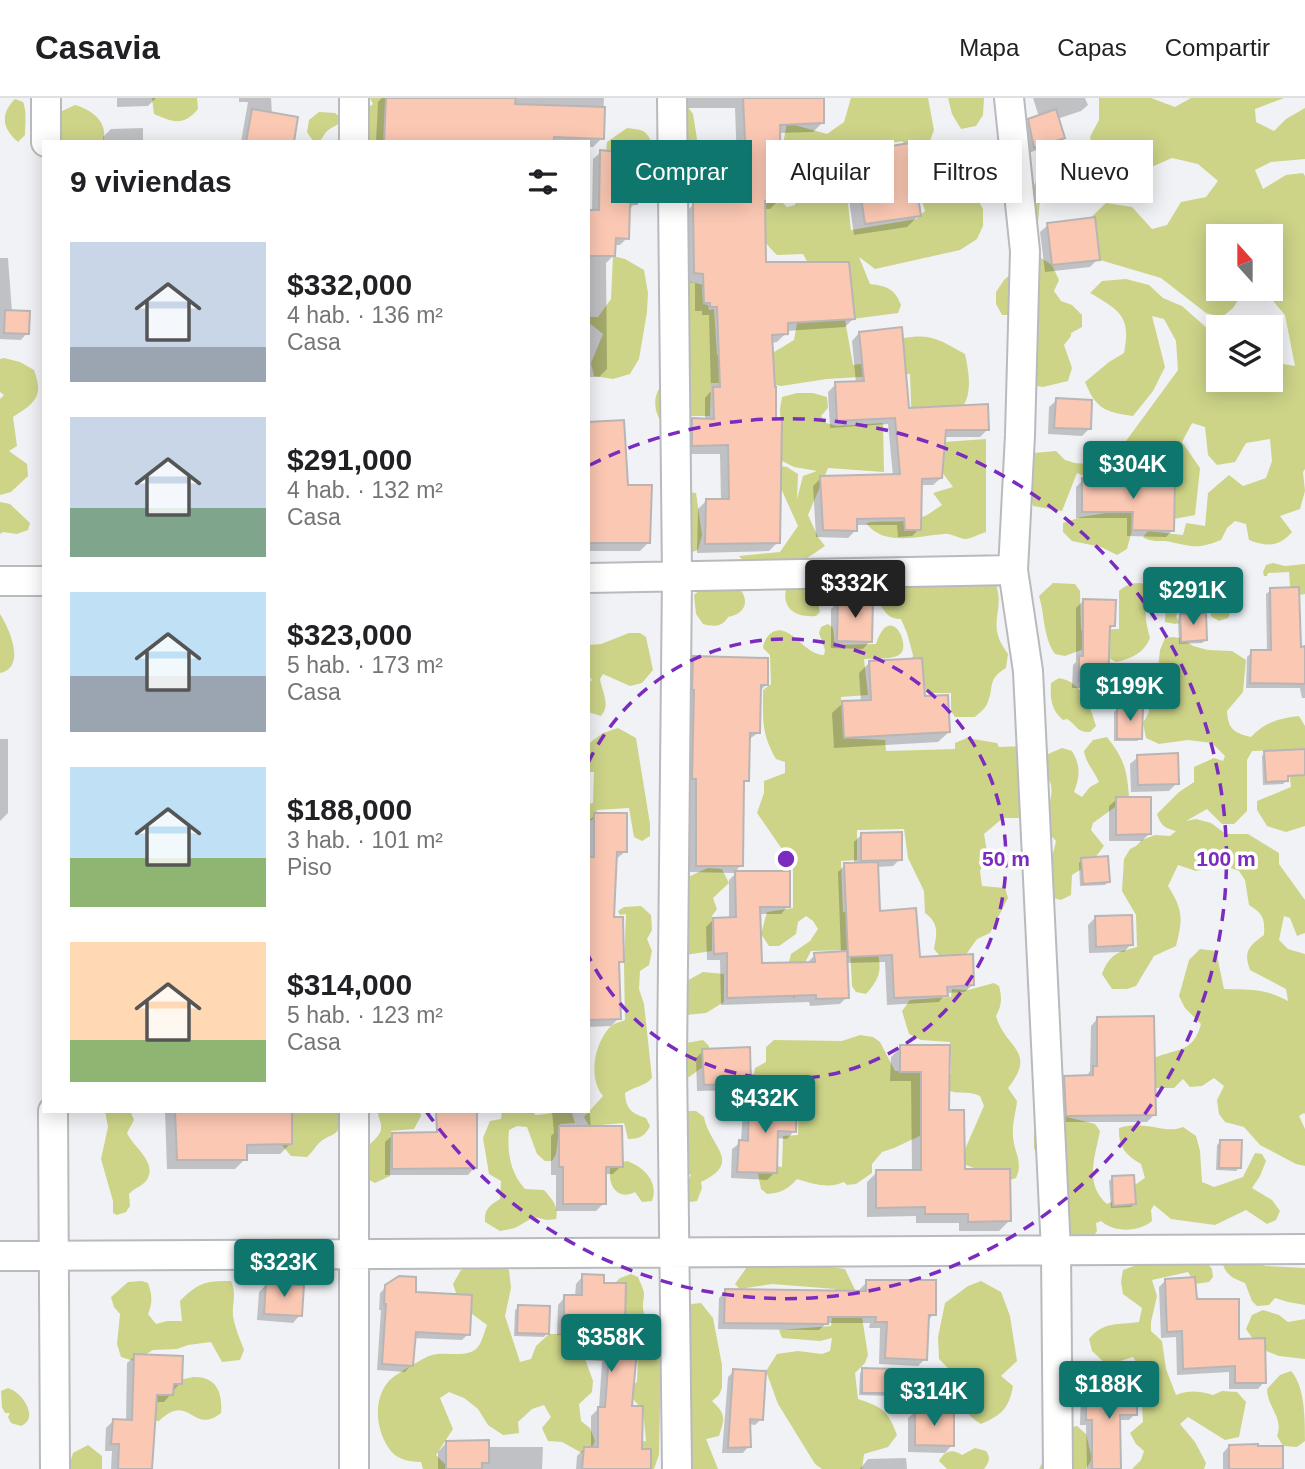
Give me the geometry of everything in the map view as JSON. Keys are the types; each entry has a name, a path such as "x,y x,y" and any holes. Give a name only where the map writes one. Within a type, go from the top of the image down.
{"street":[{"path":"46,98 46,140"},
{"path":"354,98 354,140"},
{"path":"672,98 677,577 672,1060 677,1469"},
{"path":"1009,98 1025,251 1013,570 1028,671 1056,1251 1058,1469"},
{"path":"590,578 1013,570"},
{"path":"0,581 42,581"},
{"path":"53,1113 55,1469"},
{"path":"354,1113 354,1469"},
{"path":"0,1256 1305,1249"}],"green space":[{"path":"152,98 197,98 198,109 182,121 172,121 154,114"},
{"path":"370,98 395,98 390,140 365,140 364,111 373,104"},
{"path":"851,98 928,98 934,130 930,140 908,140 908,146 902,141 894,142 894,140 784,140 787,123 827,134 844,122"},
{"path":"948,98 984,98 983,115 976,126 961,129 952,114"},
{"path":"1099,98 1151,98 1175,107 1191,98 1284,98 1255,109 1256,122 1274,131 1286,119 1305,108 1305,159 1271,162 1255,170 1263,189 1286,175 1303,173 1305,176 1305,491 1300,509 1280,516 1292,532 1282,541 1267,545 1249,540 1246,524 1235,521 1227,528 1221,540 1207,545 1191,546 1143,537 1148,531 1183,535 1186,523 1205,526 1208,493 1229,475 1243,486 1266,478 1272,461 1270,439 1246,443 1235,462 1217,465 1208,455 1205,427 1192,423 1182,442 1200,468 1195,515 1174,519 1173,471 1131,474 1132,530 1127,549 1117,555 1101,547 1072,541 1063,532 1063,523 1106,513 1098,482 1077,473 1062,511 1033,506 1026,477 1034,453 1056,451 1065,460 1075,463 1102,465 1115,460 1178,370 1176,341 1164,319 1152,316 1165,367 1153,391 1133,416 1108,411 1098,404 1085,382 1124,353 1126,341 1121,316 1090,293 1102,281 1126,279 1149,285 1163,298 1182,306 1206,327 1206,392 1283,392 1283,364 1295,366 1285,315 1273,301 1283,301 1283,224 1206,224 1206,301 1238,301 1224,315 1206,313 1161,278 1100,260 1084,224 1106,203 1132,207 1152,229 1167,225 1181,202 1206,197 1218,181 1198,164 1172,158 1153,166 1153,140 1091,140 1099,120"},
{"path":"15,99 23,102 25,113 25,135 18,142 5,121 7,110"},
{"path":"75,105 87,110 98,118 104,128 103,140 56,140 60,112"},
{"path":"679,105 687,106 693,114 697,140 680,140"},
{"path":"319,112 335,113 340,117 340,123 327,131 321,140 312,140 307,132 309,120"},
{"path":"627,128 643,131 650,140 611,140 611,157 606,153 607,142"},
{"path":"1036,182 1036,203 1040,203 1038,223 1041,258 1052,265 1059,280 1054,291 1061,301 1072,305 1082,315 1082,327 1071,333 1064,345 1072,368 1068,381 1043,387 1030,385 1015,315 1002,315 996,304 996,292 1014,271 1029,196"},
{"path":"766,197 766,203 782,203 787,207 848,203 851,230 916,219 925,211 923,203 980,203 983,209 983,226 977,239 960,250 875,269 859,257 870,284 890,289 901,305 898,313 845,320 853,365 902,358 903,338 921,336 936,339 965,354 968,393 961,409 945,422 944,442 986,439 986,532 965,539 947,534 891,538 873,530 866,523 908,521 925,516 942,505 933,493 953,487 912,431 910,374 827,379 781,386 763,383 711,383 710,416 684,416 667,428 662,423 655,405 657,392 666,382 669,276 707,286 702,287 703,304 708,305 709,310 714,309 717,355 774,352 794,340 808,263 803,254 777,255 771,249 759,230 751,203 752,199"},
{"path":"613,256 625,259 644,270 648,293 647,312 639,359 630,374 613,379 594,376 591,363 603,334 590,324 590,317 598,317 611,299"},
{"path":"0,359 20,362 34,370 38,393 27,408 13,417 17,446 9,451 27,464 28,476 11,492 0,495 0,399 4,395 0,392"},
{"path":"813,393 827,397 828,408 821,416 826,423 837,426 883,423 884,472 828,468 808,515 825,546 794,567 746,564 739,556 780,552 798,526 772,465 787,467 798,474 797,499 803,476 817,471 794,467 782,461 782,397"},
{"path":"687,492 696,493 702,535 698,550 686,554"},
{"path":"0,502 10,504 30,523 28,530 17,534 0,534"},
{"path":"1273,563 1285,566 1305,564 1305,594 1294,596 1289,572 1268,573 1264,576 1266,565"},
{"path":"995,582 999,601 998,633 1008,654 1006,668 993,680 989,698 982,711 975,717 955,717 951,711 951,693 929,693 914,680 911,670 913,655 901,619 885,612 870,585"},
{"path":"1053,583 1075,584 1080,591 1081,630 1119,629 1119,591 1134,583 1151,587 1152,594 1146,610 1150,638 1144,648 1127,659 1116,662 1089,647 1065,656 1055,654 1046,633 1039,596"},
{"path":"1191,583 1222,590 1231,601 1228,618 1219,621 1212,617 1208,609 1179,611 1176,616 1179,623 1165,622 1166,598"},
{"path":"856,584 857,592 854,596 846,597 828,588 816,595 820,612 816,616 796,613 791,610 786,600 787,585"},
{"path":"736,585 745,600 743,609 721,624 703,624 696,614 694,595 701,589"},
{"path":"0,614 8,628 14,655 13,663 0,673"},
{"path":"828,624 833,628 835,645 876,644 887,626 893,626 902,636 903,650 896,657 864,659 868,695 841,697 844,738 885,740 886,751 955,749 955,743 967,738 997,743 999,747 1029,746 1032,818 1003,818 984,834 987,851 980,871 982,886 1005,888 1008,898 990,933 977,939 962,960 944,961 934,949 936,929 925,913 924,891 908,858 904,829 857,830 857,860 841,861 843,912 877,914 876,937 880,967 877,979 866,994 856,992 852,986 850,950 811,951 796,980 795,998 789,996 784,981 791,954 810,941 818,929 806,916 798,922 796,934 779,946 769,946 761,934 767,912 793,908 793,869 797,861 793,852 784,852 757,813 764,793 764,781 785,773 785,762 776,759 764,726 763,690 771,684 770,655 763,648 765,640 777,630 791,635 813,652 824,655 819,633 821,627"},
{"path":"629,633 640,633 646,637 653,670 642,683 630,686 603,674 600,679 606,703 601,716 590,713 590,645 601,644"},
{"path":"1165,638 1181,638 1193,646 1208,650 1232,651 1246,660 1243,692 1227,711 1229,722 1236,732 1251,737 1273,722 1299,716 1305,726 1305,826 1286,832 1267,826 1257,810 1257,801 1291,787 1286,750 1252,751 1247,760 1247,811 1234,824 1222,824 1207,809 1186,821 1196,819 1211,823 1226,834 1248,834 1279,853 1279,864 1305,900 1305,933 1297,936 1290,918 1284,916 1279,940 1288,949 1305,954 1305,1114 1299,1116 1305,1129 1305,1166 1260,1145 1244,1127 1225,1122 1219,1114 1217,1100 1224,1086 1214,1078 1202,1086 1190,1087 1183,1079 1174,1088 1156,1088 1150,1085 1154,1058 1184,1048 1198,1033 1201,1024 1185,1008 1179,996 1189,960 1200,949 1216,951 1224,989 1264,992 1288,1001 1286,989 1250,970 1247,953 1264,935 1264,924 1260,914 1249,905 1245,880 1239,871 1223,865 1196,871 1178,865 1168,886 1180,914 1176,946 1154,956 1136,986 1112,989 1102,974 1115,955 1137,947 1136,915 1122,891 1124,859 1130,849 1142,840 1155,835 1170,836 1176,831 1164,826 1157,814 1179,792 1194,782 1194,767 1214,758 1223,761 1225,756 1212,743 1188,740 1159,744 1146,738 1143,723 1149,712 1147,686 1158,669 1160,650"},
{"path":"1059,678 1074,684 1084,696 1096,726 1090,732 1080,730 1067,719 1063,720 1056,712 1051,699 1051,683"},
{"path":"618,728 636,738 650,824 650,836 642,841 634,837 629,808 597,810 595,818 590,821 594,772 590,772 590,743 603,733"},
{"path":"1107,737 1124,765 1129,797 1093,823 1091,830 1104,846 1091,863 1072,875 1071,895 1061,900 1053,898 1046,881 1056,841 1050,833 1046,819 1051,793 1048,777 1043,770 1048,754 1062,748 1072,751 1079,771 1074,792 1082,797 1090,787 1099,782 1086,760 1084,751 1093,740"},
{"path":"708,868 722,869 729,883 713,898 717,909 712,916 712,951 685,955 688,877"},
{"path":"641,906 651,915 652,930 647,939 652,951 649,965 640,971 639,989 644,1004 652,1078 625,1093 630,1110 646,1118 650,1126 642,1136 628,1139 624,1123 589,1126 584,1117 603,1096 598,1089 594,1071 600,1042 610,1027 625,1020 626,914 620,915 618,911 624,907"},
{"path":"703,972 724,974 724,1002 706,1013 686,1015 683,983"},
{"path":"994,983 999,986 1001,998 996,1016 1000,1027 1020,1057 1020,1065 1008,1088 1017,1101 1013,1131 1019,1161 1016,1178 1007,1181 966,1165 962,1156 984,1106 980,1096 944,1088 924,1134 882,1152 872,1164 872,1173 856,1184 847,1185 844,1182 821,1185 797,1179 776,1193 767,1194 761,1189 758,1174 760,1170 772,1165 782,1167 783,1136 798,1135 799,1098 788,1090 773,1103 755,1104 751,1094 755,1068 766,1062 766,1047 774,1040 842,1041 860,1035 873,1037 880,1042 895,1071 951,1074 950,1042 921,1040 909,1034 902,1011 910,1000 951,997 952,989 968,990"},
{"path":"703,1040 709,1046 710,1062 689,1077 683,1077 686,1043"},
{"path":"687,1111 696,1111 704,1117 722,1160 714,1175 701,1182 702,1188 697,1201 690,1202 684,1197 683,1191 691,1175 683,1169 680,1116"},
{"path":"105,1113 131,1113 134,1120 127,1133 144,1156 149,1168 146,1181 129,1194 130,1206 126,1212 117,1215 113,1213 113,1201 101,1159 108,1127"},
{"path":"284,1113 340,1113 336,1133 319,1143 307,1157 291,1156 281,1144"},
{"path":"378,1113 420,1113 414,1129 391,1131 390,1176 375,1183 365,1174 363,1151 377,1137 381,1125"},
{"path":"502,1113 572,1113 575,1123 560,1124 556,1154 552,1161 545,1161 537,1154 527,1127 517,1126 509,1130 509,1154 516,1176 525,1189 544,1190 556,1206 556,1219 534,1217 515,1228 500,1231 485,1222 488,1208 500,1199 501,1181 489,1174 483,1138 490,1121 501,1119"},
{"path":"1063,1116 1095,1124 1100,1131 1093,1179 1100,1196 1107,1204 1145,1178 1141,1164 1121,1145 1119,1128 1137,1125 1169,1129 1183,1127 1196,1136 1202,1182 1214,1187 1243,1177 1255,1153 1262,1154 1266,1161 1252,1188 1272,1200 1280,1211 1276,1220 1267,1224 1246,1210 1215,1225 1171,1219 1154,1205 1151,1210 1152,1221 1147,1225 1126,1230 1113,1228 1101,1221 1096,1223 1097,1231 1093,1237 1069,1239 1034,1148 1034,1131 1043,1121"},
{"path":"627,1161 644,1171 652,1182 652,1201 642,1202 635,1192 623,1194 614,1189 610,1178 611,1165"},
{"path":"1202,1257 1212,1269 1213,1277 1209,1282 1195,1284 1188,1272 1152,1280 1157,1296 1151,1331 1162,1341 1166,1369 1176,1395 1190,1392 1213,1395 1222,1391 1237,1392 1246,1402 1239,1437 1225,1440 1188,1417 1180,1424 1195,1442 1206,1463 1204,1469 1132,1469 1141,1460 1144,1451 1130,1433 1143,1422 1141,1388 1137,1375 1140,1368 1133,1357 1107,1365 1092,1351 1089,1339 1100,1329 1139,1322 1142,1308 1123,1294 1123,1270 1150,1260"},
{"path":"1261,1259 1265,1266 1305,1268 1305,1305 1275,1298 1269,1305 1257,1306 1252,1301 1245,1283 1229,1274 1223,1264 1230,1260"},
{"path":"480,1263 497,1263 509,1270 511,1288 505,1316 520,1362 531,1359 536,1346 549,1334 564,1334 578,1339 593,1381 592,1392 579,1404 581,1421 590,1428 595,1441 590,1452 582,1453 562,1442 548,1441 542,1428 551,1417 544,1405 532,1409 518,1422 519,1433 503,1435 488,1425 478,1409 464,1398 449,1392 440,1398 453,1429 436,1455 450,1469 423,1469 421,1462 402,1459 388,1447 381,1432 378,1406 388,1382 429,1356 471,1352 480,1344 487,1325 460,1305 453,1284 461,1270"},
{"path":"772,1263 783,1268 825,1266 845,1269 859,1298 868,1355 865,1363 855,1373 858,1399 883,1411 897,1435 888,1447 864,1454 862,1469 822,1469 815,1464 778,1404 766,1371 777,1354 798,1351 822,1354 830,1351 832,1338 820,1341 782,1338 779,1330 831,1326 835,1289 772,1284 740,1289 735,1284 749,1264"},
{"path":"631,1274 638,1277 643,1289 643,1307 648,1322 665,1337 666,1343 661,1362 659,1455 654,1469 626,1469 628,1444 646,1441 643,1410 631,1397 629,1387 637,1382 639,1327 620,1311 609,1289 620,1278"},
{"path":"231,1281 234,1294 233,1316 244,1350 240,1360 222,1362 211,1342 177,1349 153,1350 134,1361 121,1357 117,1344 120,1314 111,1297 128,1282 148,1283 151,1302 148,1314 156,1324 182,1321 180,1301 197,1287"},
{"path":"981,1281 1001,1292 1010,1316 1017,1361 1001,1376 1013,1386 1007,1405 999,1414 981,1424 964,1406 961,1381 939,1359 938,1337 945,1303 968,1286"},
{"path":"701,1303 713,1318 722,1365 722,1388 712,1401 722,1413 722,1425 719,1436 706,1439 718,1469 668,1469 681,1314 692,1304"},
{"path":"1263,1310 1279,1315 1288,1322 1305,1319 1305,1359 1279,1356 1259,1348 1246,1329 1252,1315"},
{"path":"1291,1371 1302,1394 1304,1413 1305,1441 1297,1447 1283,1446 1277,1436 1277,1418 1267,1389 1280,1375"},
{"path":"193,1377 207,1379 216,1387 221,1398 221,1413 203,1420 178,1410 159,1421 146,1421 139,1398 166,1383"},
{"path":"8,1388 19,1394 27,1406 29,1417 21,1426 11,1423 8,1417 10,1413 5,1413 2,1407 1,1391"},
{"path":"1077,1426 1086,1434 1092,1459 1086,1469 1039,1469 1058,1431"},
{"path":"88,1445 102,1456 102,1469 68,1469 73,1453"},
{"path":"975,1448 988,1453 989,1460 984,1469 947,1469 939,1461 949,1452 962,1455"}],"building":[{"path":"386,98 516,98 515,104 605,107 604,139 554,137 554,140 384,140"},
{"path":"743,98 824,98 824,123 780,125 780,140 766,140 766,262 849,262 855,319 788,323 788,334 772,335 776,419 782,419 780,543 705,544 706,499 729,499 728,445 692,446 692,418 714,419 713,387 720,387 717,307 704,303 703,274 694,273 693,203 752,203 752,140 745,140"},
{"path":"252,109 298,117 294,140 246,140"},
{"path":"1056,109 1065,138 1036,140 1034,148 1028,119"},
{"path":"908,143 908,203 919,203 921,216 865,224 862,203 894,203 894,146"},
{"path":"600,150 611,151 611,203 637,204 630,204 629,239 616,238 615,256 590,256 590,210 599,210"},
{"path":"1095,217 1100,260 1052,265 1047,223"},
{"path":"5,310 30,311 29,334 4,333"},
{"path":"902,327 909,408 988,404 989,430 946,430 942,478 922,479 921,530 905,530 904,518 857,519 857,531 823,530 820,476 900,474 895,418 837,421 835,382 864,381 859,332"},
{"path":"1056,398 1092,400 1091,429 1054,428"},
{"path":"624,420 628,485 652,485 650,543 590,543 590,422"},
{"path":"1082,478 1175,480 1174,531 1132,530 1133,512 1082,512"},
{"path":"1299,587 1301,647 1305,646 1305,684 1250,683 1251,650 1271,650 1270,588"},
{"path":"838,599 873,600 872,642 837,641"},
{"path":"1083,599 1116,600 1115,626 1110,626 1108,682 1079,681 1079,656 1083,656"},
{"path":"1206,613 1207,640 1181,642 1180,614"},
{"path":"693,656 768,658 768,685 761,685 760,733 750,733 749,781 744,781 743,866 696,866 696,779 692,779"},
{"path":"922,658 925,696 948,695 950,732 844,738 842,701 871,700 869,661"},
{"path":"1117,707 1143,707 1142,739 1117,739"},
{"path":"1305,749 1305,775 1288,776 1288,781 1266,782 1264,751"},
{"path":"1178,753 1179,784 1138,785 1137,755"},
{"path":"1116,797 1151,797 1151,834 1116,835"},
{"path":"594,813 627,813 627,852 617,852 614,917 623,917 624,962 619,962 621,1019 590,1020 590,857 594,857"},
{"path":"902,832 902,860 861,861 861,833"},
{"path":"1108,856 1110,882 1083,884 1081,858"},
{"path":"878,862 880,911 916,908 920,957 973,954 974,985 947,987 948,996 894,998 892,955 848,957 844,863"},
{"path":"735,871 790,871 790,907 760,907 762,963 815,962 814,953 847,951 849,998 816,999 816,995 727,998 727,953 714,954 713,918 736,917"},
{"path":"1132,915 1133,945 1096,947 1095,916"},
{"path":"1154,1016 1156,1115 1066,1116 1064,1076 1093,1075 1093,1066 1097,1066 1097,1017"},
{"path":"900,1045 950,1045 949,1110 964,1110 965,1169 1010,1169 1011,1221 968,1222 968,1214 925,1214 925,1207 876,1208 876,1170 921,1170 921,1072 900,1072"},
{"path":"750,1047 751,1083 704,1085 702,1049"},
{"path":"749,1100 797,1101 796,1132 778,1131 777,1173 737,1172 739,1140 748,1141"},
{"path":"175,1113 292,1113 292,1144 247,1145 247,1160 177,1160"},
{"path":"436,1113 477,1113 477,1168 392,1169 392,1133 437,1132"},
{"path":"559,1126 622,1126 623,1167 606,1167 606,1204 563,1204"},
{"path":"1220,1140 1242,1140 1241,1168 1219,1168"},
{"path":"1134,1175 1136,1204 1113,1206 1112,1176"},
{"path":"582,1274 604,1275 604,1283 626,1283 625,1326 639,1327 632,1406 643,1406 642,1449 651,1449 651,1469 582,1469 584,1447 598,1447 598,1407 605,1407 609,1354 592,1353 594,1329 564,1328 564,1295 582,1295"},
{"path":"399,1276 416,1277 416,1292 472,1295 470,1335 416,1332 413,1366 382,1364 385,1285"},
{"path":"1195,1277 1197,1299 1239,1299 1239,1339 1265,1338 1266,1383 1235,1383 1235,1366 1183,1369 1182,1331 1167,1332 1165,1279"},
{"path":"866,1280 936,1280 936,1315 929,1315 927,1360 885,1358 887,1322 875,1322 876,1317 828,1317 828,1324 724,1323 725,1289 866,1291"},
{"path":"266,1282 304,1285 302,1316 264,1314"},
{"path":"518,1305 550,1306 549,1334 517,1333"},
{"path":"134,1354 183,1356 182,1384 174,1384 173,1395 157,1395 152,1469 118,1469 119,1444 111,1444 113,1419 132,1420"},
{"path":"862,1368 895,1369 893,1393 862,1393"},
{"path":"733,1369 766,1371 763,1420 750,1419 751,1447 728,1448"},
{"path":"1086,1385 1137,1385 1137,1415 1120,1415 1121,1469 1092,1469 1092,1420 1086,1420"},
{"path":"915,1409 954,1410 954,1446 915,1445"},
{"path":"489,1440 489,1463 482,1463 482,1469 446,1469 446,1441"},
{"path":"1229,1445 1283,1446 1283,1469 1229,1469"}]}
